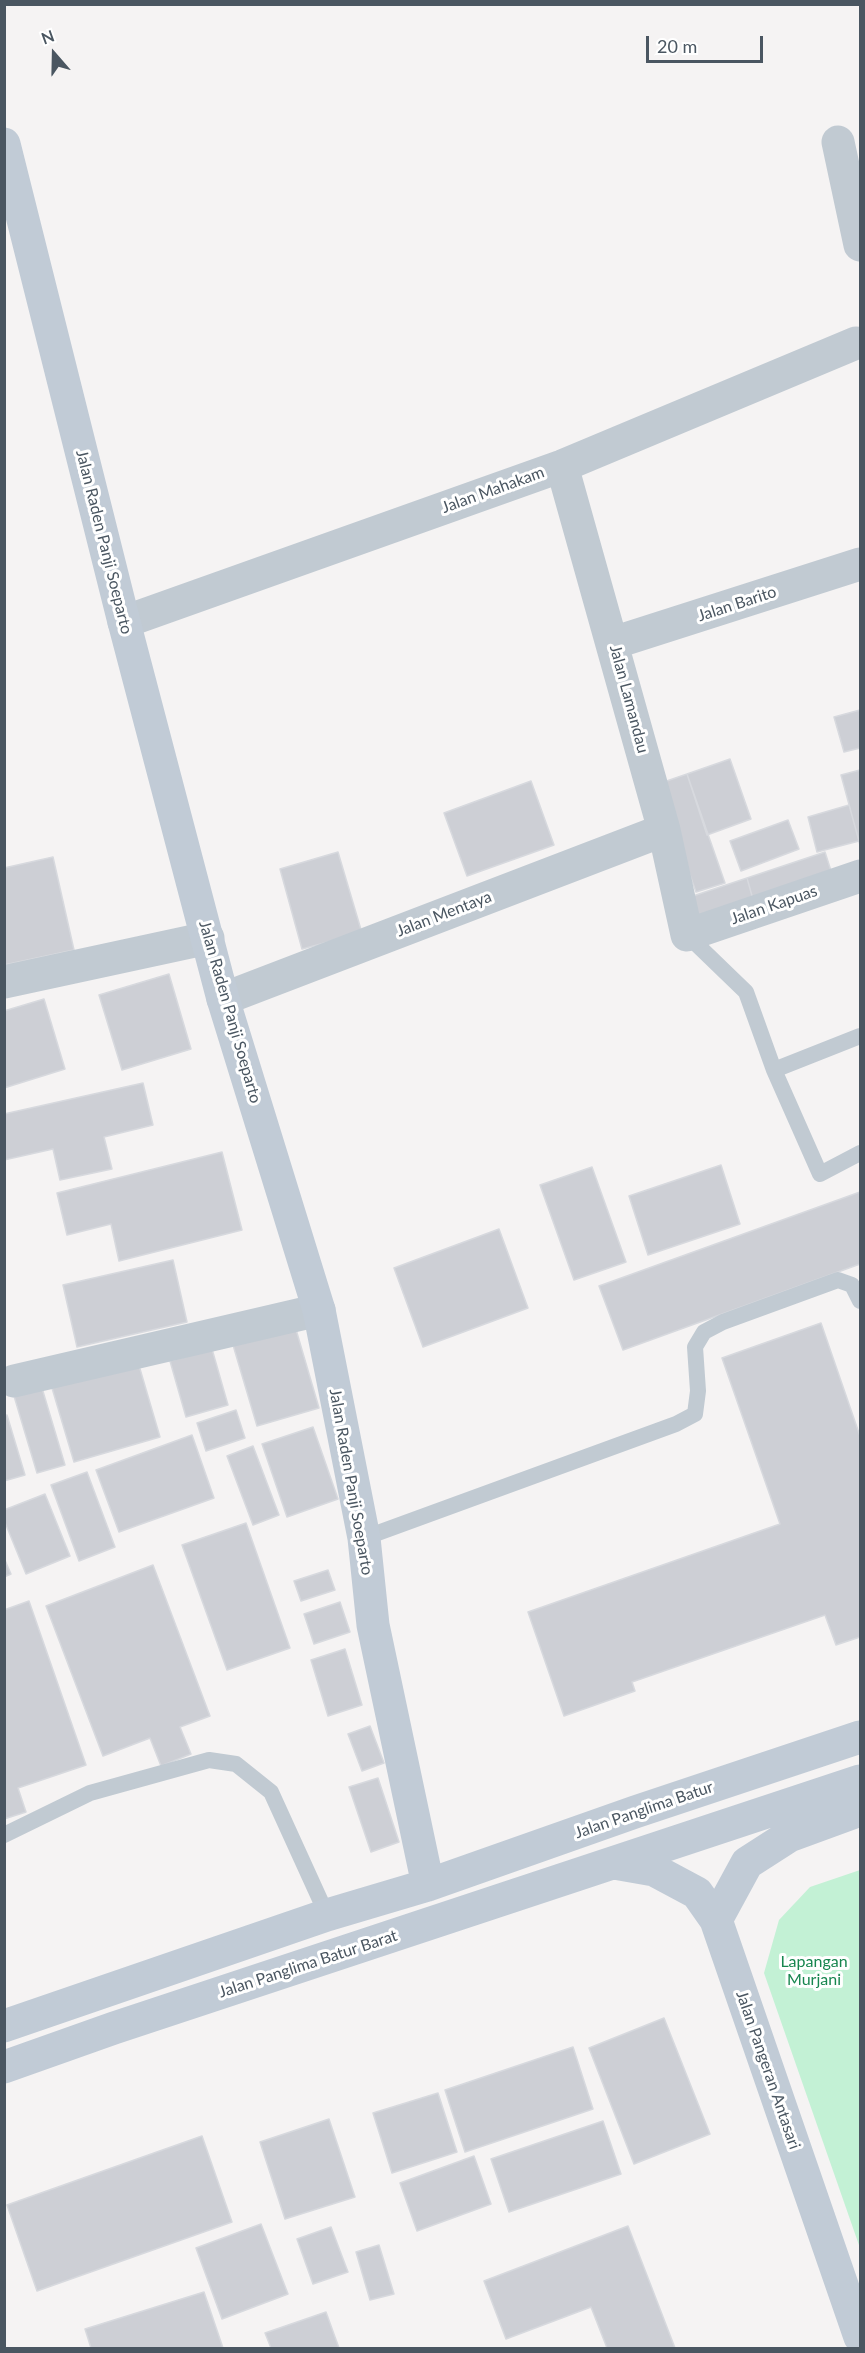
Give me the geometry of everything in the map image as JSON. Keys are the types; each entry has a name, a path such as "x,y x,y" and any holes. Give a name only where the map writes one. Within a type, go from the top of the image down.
{"main road":[{"name":"Jalan Raden Panji Soeparto","path":"4,144 124,622 223,999 319,1310 364,1538 373,1625 428,1885"},
{"name":"Jalan Panglima Batur","path":"428,1885 635,1812 861,1737"},
{"path":"613,1863 861,1781"},
{"path":"716,1920 747,1863 789,1836 861,1810"},
{"name":"Jalan Pangeran Antasari","path":"613,1863 654,1870 697,1893 716,1920 861,2337"},
{"name":"Jalan Panglima Batur Barat","path":"4,2067 114,2028 613,1863"},
{"path":"4,2026 327,1915 428,1885"},
{"path":"101,1994 114,2028"},
{"path":"58,2008 70,2044"}],"street":[{"path":"838,142 861,245"},
{"name":"Jalan Mahakam","path":"124,622 562,466 859,340"},
{"name":"Jalan Lamandau","path":"562,466 664,830 687,935"},
{"name":"Jalan Barito","path":"613,643 861,564"},
{"name":"Jalan Mentaya","path":"223,999 664,830"},
{"name":"Jalan Kapuas","path":"687,935 861,876"},
{"path":"4,982 208,938"},
{"path":"14,1381 319,1310"}],"lane":[{"path":"687,935 746,992 774,1070 820,1174 861,1153"},
{"path":"774,1070 861,1036"},
{"path":"364,1538 676,1424 695,1414 698,1391 695,1347 704,1332 723,1322 838,1280 852,1285 861,1301"},
{"path":"4,1835 90,1793 209,1760 236,1764 271,1792 327,1915"}],"green space":[{"name":"Lapangan Murjani","path":"860,1870 860,2248 764,1973 779,1920 810,1887"}],"building":[{"path":"860,710 860,748 844,752 834,717"},
{"path":"730,759 751,819 707,835 687,774"},
{"path":"860,770 860,845 841,775"},
{"path":"687,774 725,883 696,892 658,784"},
{"path":"531,781 554,845 467,876 444,813"},
{"path":"849,805 859,841 817,852 808,817"},
{"path":"788,820 799,849 741,871 730,841"},
{"path":"338,852 362,933 302,949 280,869"},
{"path":"825,852 833,877 754,903 747,878"},
{"path":"53,857 74,950 4,965 4,868"},
{"path":"747,878 754,903 696,923 687,898"},
{"path":"169,974 191,1049 122,1070 99,995"},
{"path":"44,999 65,1069 4,1088 4,1011"},
{"path":"143,1083 153,1125 104,1137 112,1169 60,1180 53,1149 4,1160 4,1114"},
{"path":"222,1152 242,1230 119,1261 111,1224 67,1235 57,1193"},
{"path":"721,1165 740,1224 648,1255 629,1196"},
{"path":"592,1167 626,1262 574,1280 540,1185"},
{"path":"860,1192 860,1264 623,1350 599,1286"},
{"path":"499,1229 528,1308 423,1347 394,1268"},
{"path":"173,1260 187,1322 77,1347 63,1285"},
{"path":"821,1323 860,1436 860,1637 836,1645 825,1615 632,1682 635,1691 564,1716 528,1612 780,1524 722,1358"},
{"path":"295,1326 319,1408 257,1426 233,1345"},
{"path":"212,1349 228,1405 186,1417 170,1361"},
{"path":"138,1362 160,1437 74,1462 52,1388"},
{"path":"42,1388 65,1465 37,1473 14,1396"},
{"path":"236,1410 245,1438 206,1451 197,1423"},
{"path":"7,1415 25,1475 4,1481 4,1416"},
{"path":"313,1427 338,1499 287,1517 262,1444"},
{"path":"192,1435 214,1498 119,1532 96,1470"},
{"path":"253,1446 279,1515 253,1525 227,1456"},
{"path":"87,1472 115,1547 79,1561 51,1485"},
{"path":"45,1494 70,1556 26,1574 4,1520 4,1510"},
{"path":"246,1523 290,1648 227,1670 182,1545"},
{"path":"4,1558 11,1574 4,1577"},
{"path":"153,1565 210,1716 180,1727 191,1754 161,1766 150,1738 103,1756 46,1606"},
{"path":"328,1570 335,1590 301,1601 294,1581"},
{"path":"29,1601 86,1765 18,1788 26,1812 4,1819 4,1610"},
{"path":"340,1602 350,1632 314,1644 304,1614"},
{"path":"345,1649 362,1705 328,1716 311,1660"},
{"path":"370,1726 384,1763 362,1771 348,1734"},
{"path":"378,1778 399,1842 371,1852 349,1787"},
{"path":"664,2018 710,2134 634,2164 589,2048"},
{"path":"573,2047 593,2109 465,2152 445,2090"},
{"path":"438,2093 457,2152 392,2173 373,2113"},
{"path":"329,2119 355,2197 285,2219 260,2142"},
{"path":"603,2121 621,2174 509,2212 491,2159"},
{"path":"202,2136 232,2222 37,2291 7,2205"},
{"path":"474,2156 491,2204 417,2231 400,2183"},
{"path":"261,2224 288,2294 222,2319 196,2248"},
{"path":"628,2226 675,2348 607,2348 591,2307 506,2339 484,2281"},
{"path":"331,2227 348,2272 313,2284 297,2239"},
{"path":"379,2245 394,2294 370,2300 356,2252"},
{"path":"204,2292 223,2348 91,2348 85,2329"},
{"path":"326,2312 339,2348 271,2348 265,2333"}]}
